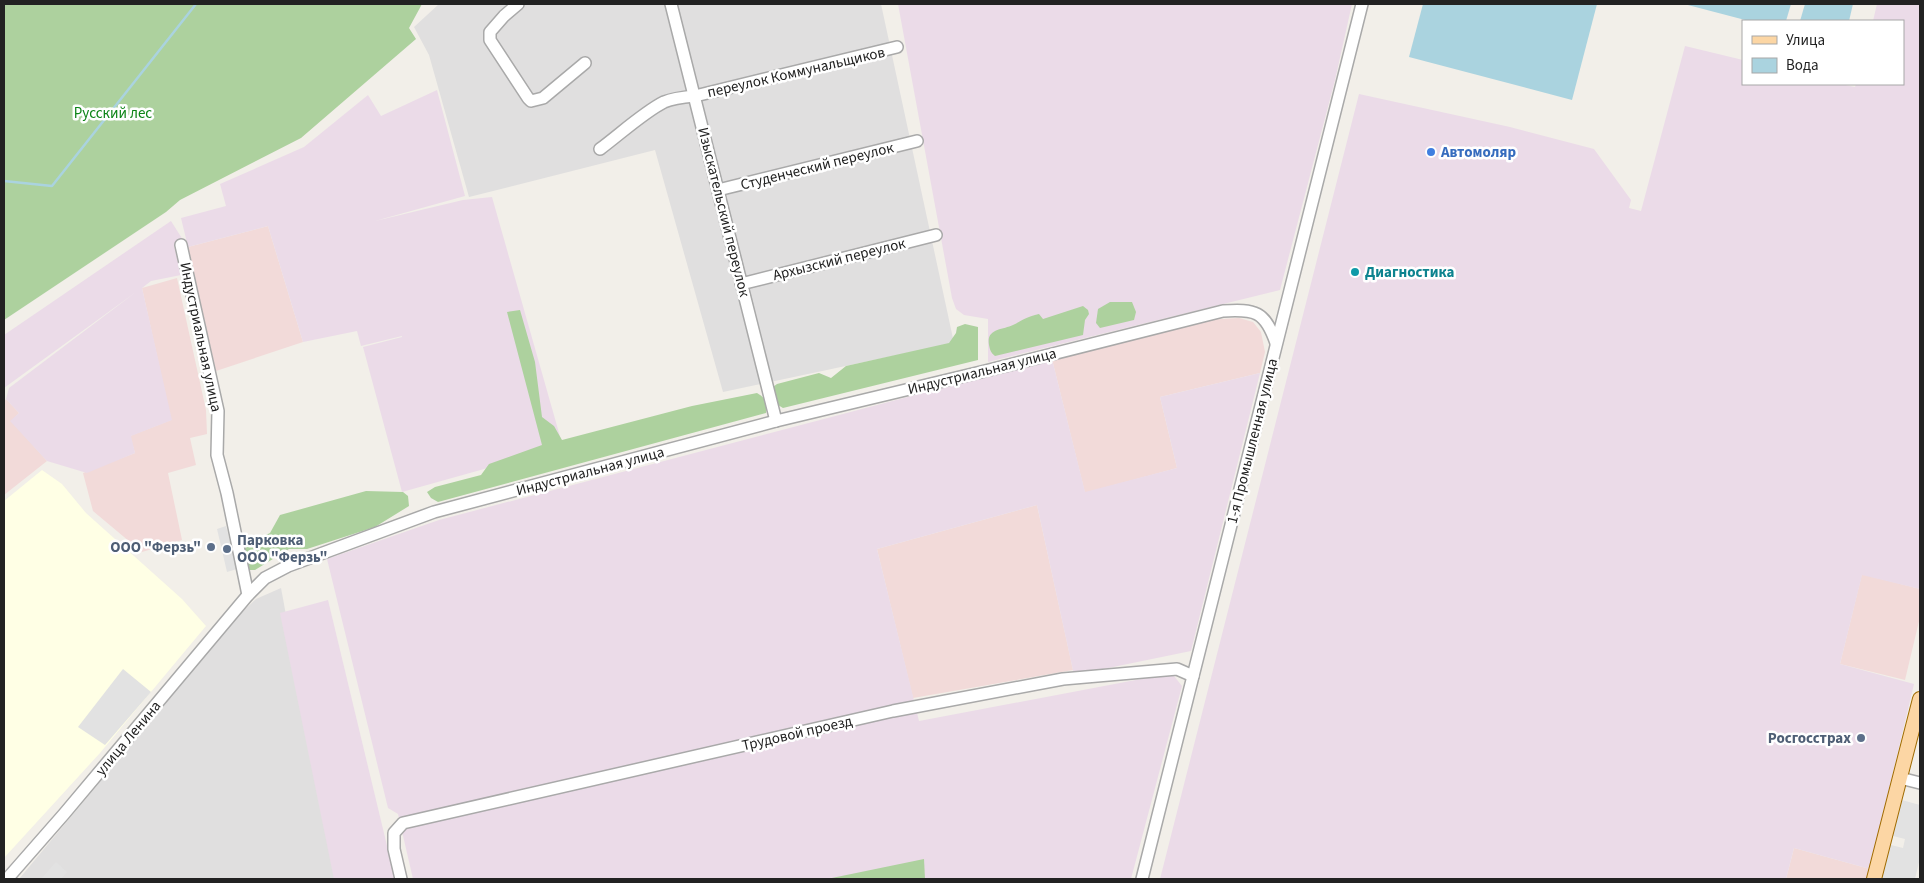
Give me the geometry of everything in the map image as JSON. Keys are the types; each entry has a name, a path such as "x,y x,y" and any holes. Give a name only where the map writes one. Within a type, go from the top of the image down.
{"main road":[{"path":"1874,879 1920,699"}],"street":[{"path":"518,4 490,32 490,40 528,98 532,101 543,98 585,63"},
{"name":"Изыскательский переулок","path":"671,4 776,421"},
{"name":"1-я Промышленная улица","path":"1142,879 1276,342 1311,211 1352,36 1362,4"},
{"name":"переулок Коммунальщиков","path":"600,149 664,103 675,99 695,96 897,47"},
{"name":"Студенческий переулок","path":"718,190 917,141"},
{"name":"Архызский переулок","path":"741,284 936,235"},
{"name":"Индустриальная улица","path":"181,245 218,411 217,455 248,595"},
{"name":"Индустриальная улица","path":"248,595 265,578 288,566 423,516 776,421 1223,311 1244,310 1260,315 1270,325 1276,342"},
{"name":"улица Ленина","path":"7,879 248,595"},
{"name":"Трудовой проезд","path":"401,879 394,849 394,834 403,823 893,711 1056,681 1177,669 1193,676"},
{"path":"1900,778 1920,783"}],"shaded area":[{"path":"439,4 881,4 954,343 723,392 655,150 469,197 429,55 414,27"},
{"path":"898,4 1352,4 1335,80 1280,290 988,362 988,319 964,315 956,309 952,298"},
{"path":"1877,4 1920,4 1920,589 1862,575 1840,664 1914,684 1870,869 1794,848 1786,879 1160,879 1359,94 1510,127 1594,149 1631,200 1629,208 1641,211 1685,46 1742,60 1742,85 1846,85 1855,87 1856,85 1904,85 1904,20 1873,20"},
{"path":"437,90 465,196 375,221 463,200 492,197 563,447 402,492 363,347 402,336 361,346 357,331 303,342 268,226 188,247 181,218 226,206 220,184 304,147 368,95 381,116"},
{"path":"171,221 183,240 174,246 181,275 151,281 142,288 172,420 131,436 135,453 87,473 47,461 10,421 19,413 6,399 9,388 136,292 4,388 4,335"},
{"path":"268,226 303,342 216,371 188,247"},
{"path":"177,278 206,410 207,434 190,438 196,465 168,473 182,540 142,552 93,511 83,473 135,453 130,436 171,420 142,288"},
{"path":"1239,318 1253,322 1261,332 1265,352 1260,373 1160,397 1177,468 1085,493 1052,359 1205,320"},
{"path":"1052,359 1085,492 1177,468 1160,397 1260,373 1191,651 1074,675 1037,505 877,549 919,721 1162,675 1174,676 1182,686 1131,879 413,879 398,814 388,808 327,559 439,520"},
{"path":"6,399 19,413 11,421 47,461 4,495 4,402"},
{"path":"42,470 62,484 86,513 182,599 206,626 100,753 4,858 4,501"},
{"path":"1037,505 1073,670 913,698 877,549"},
{"name":"Парковка ООО \"Ферзь\"","path":"226,526 237,569 227,572 217,529"},
{"path":"1862,574 1920,589 1920,617 1905,680 1840,664"},
{"path":"281,588 335,879 19,879 238,616 256,599"},
{"path":"328,600 395,879 334,879 280,613"},
{"path":"123,669 151,692 105,745 78,727"},
{"path":"1898,799 1920,805 1920,858 1915,879 1878,879 1887,844 1903,848 1905,839 1889,835"},
{"path":"1794,848 1870,869 1867,879 1786,879"},
{"path":"56,862 67,872 61,879 41,879"}],"green space":[{"name":"Русский лес","path":"4,4 422,4 409,28 416,39 301,138 180,200 166,212 4,320"},
{"path":"1110,302 1132,302 1136,312 1134,320 1100,328 1096,323 1098,309"},
{"path":"1083,306 1088,310 1089,314 1085,320 1083,335 995,356 991,351 989,339 990,335 996,330 1035,315 1039,314 1043,319"},
{"path":"520,310 535,362 542,417 554,426 562,440 692,406 757,393 765,401 766,413 438,502 431,498 427,492 435,487 481,475 489,464 542,445 507,312"},
{"path":"965,324 978,327 978,360 783,408 778,405 773,387 777,384 819,373 831,378 846,366 949,343 956,333 957,327"},
{"path":"366,491 403,492 408,496 409,506 375,527 307,549 289,549 255,570 249,570 243,546 270,533 280,515"},
{"path":"924,859 925,879 827,879"}],"water":[{"path":"1423,4 1597,4 1572,100 1409,57"},
{"path":"1684,4 1791,4 1786,20 1745,20"},
{"path":"1805,4 1853,4 1849,20 1800,20"}],"waterway":[{"path":"4,181 52,186 196,4"}],"place":[{"name":"Автомоляр","path":"1431,152"},
{"name":"Диагностика","path":"1355,272"},
{"name":"ООО \"Ферзь\"","path":"211,547"},
{"name":"Парковка ООО \"Ферзь\"","path":"227,549"},
{"name":"Росгосстрах","path":"1861,738"}]}
